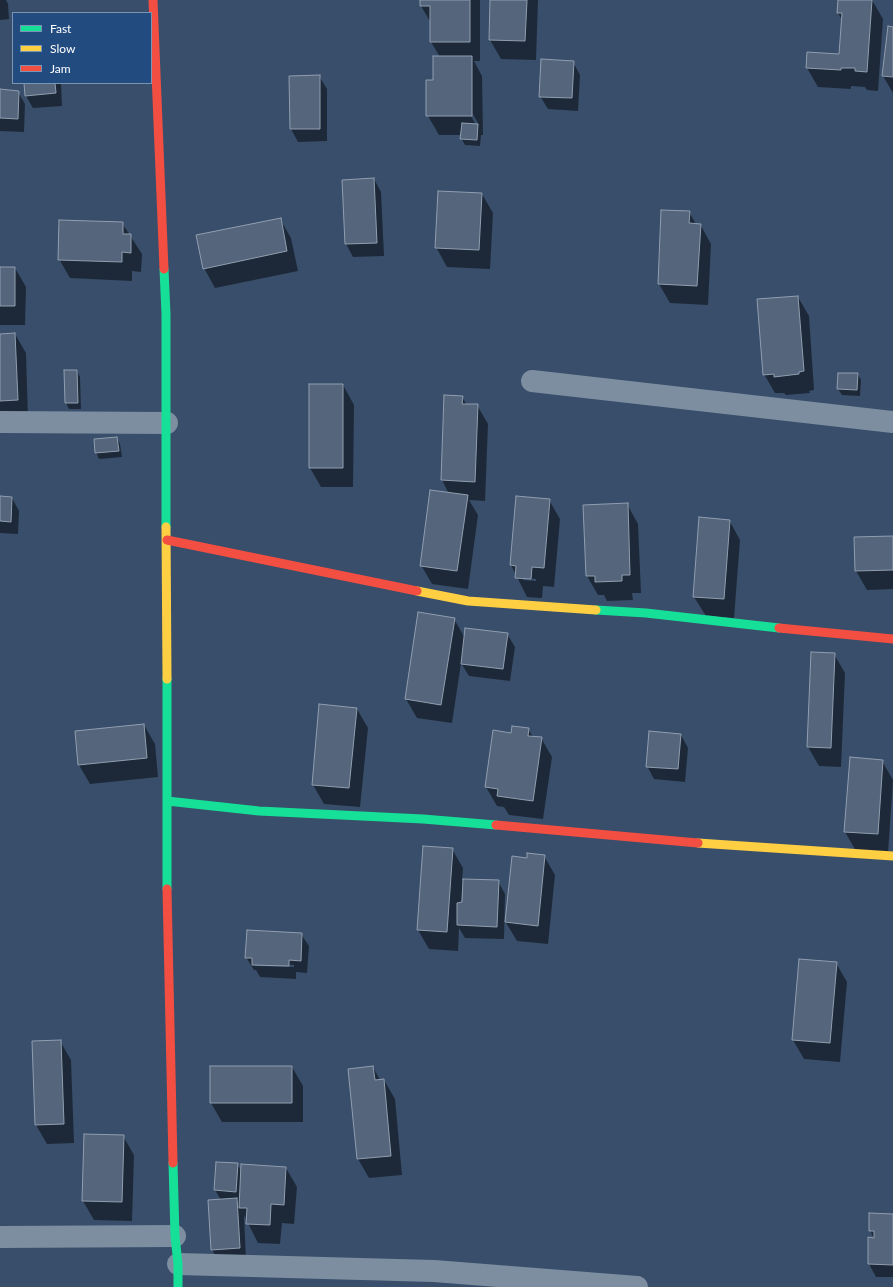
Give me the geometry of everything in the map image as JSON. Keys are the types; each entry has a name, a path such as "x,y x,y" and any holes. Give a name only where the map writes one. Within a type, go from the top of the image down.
{"street":[{"path":"153,0 166,314 167,897 175,1236 178,1264 178,1287"},
{"path":"532,381 893,422"},
{"path":"0,422 167,423"},
{"path":"167,540 468,601 646,613 720,622 893,639"},
{"path":"167,801 259,811 423,819 714,844 893,856"},
{"path":"0,1236 175,1236"},
{"path":"178,1264 434,1271 637,1287"}],"building":[{"path":"420,0 470,0 470,42 430,42 430,6 420,6"},
{"path":"490,0 527,0 525,41 489,40"},
{"path":"838,0 872,0 867,72 855,71 855,68 841,68 841,70 806,68 807,52 839,54 842,13 837,13"},
{"path":"888,26 893,27 893,77 882,76"},
{"path":"433,56 472,56 472,116 426,116 426,80 433,80"},
{"path":"541,59 574,61 572,98 539,97"},
{"path":"320,75 320,129 290,129 289,76"},
{"path":"24,84 55,84 56,93 25,96"},
{"path":"0,89 19,91 18,119 0,118"},
{"path":"462,123 478,124 477,140 460,139"},
{"path":"374,178 377,243 345,244 342,180"},
{"path":"438,191 482,193 479,250 435,248"},
{"path":"661,210 690,211 689,223 701,224 697,286 658,284"},
{"path":"281,218 287,251 203,269 196,235"},
{"path":"59,220 123,222 123,234 131,234 131,253 122,252 122,262 58,260"},
{"path":"0,267 15,267 15,306 0,306"},
{"path":"798,296 804,371 799,372 799,374 774,377 774,374 763,375 757,299"},
{"path":"15,333 18,400 0,401 0,334"},
{"path":"64,370 77,370 78,403 65,403"},
{"path":"838,373 858,373 857,390 837,389"},
{"path":"309,384 343,384 343,468 309,468"},
{"path":"444,395 463,396 462,404 478,404 475,482 441,480"},
{"path":"117,437 119,451 95,453 94,439"},
{"path":"430,490 468,495 457,571 420,566"},
{"path":"0,496 12,497 11,522 0,521"},
{"path":"516,496 550,499 544,568 532,567 531,579 515,578 516,566 510,565"},
{"path":"628,503 630,575 622,575 622,581 595,582 595,576 586,576 583,505"},
{"path":"699,517 730,520 724,599 693,597"},
{"path":"893,536 893,570 855,571 854,537"},
{"path":"418,612 455,618 441,705 405,699"},
{"path":"465,628 508,633 503,669 461,664"},
{"path":"811,652 835,653 831,748 807,747"},
{"path":"319,704 357,708 349,788 312,785"},
{"path":"144,724 147,758 78,765 75,731"},
{"path":"512,726 529,728 528,736 542,737 533,801 497,796 498,789 485,787 493,730 511,733"},
{"path":"649,731 681,734 678,769 646,767"},
{"path":"850,757 883,760 878,834 844,832"},
{"path":"423,846 453,848 447,932 417,930"},
{"path":"527,853 545,855 538,926 505,922 512,856 527,858"},
{"path":"463,879 499,880 497,927 457,925 457,903 462,902"},
{"path":"247,930 302,933 301,961 289,960 289,966 252,965 252,958 245,958"},
{"path":"799,959 837,962 830,1043 792,1040"},
{"path":"61,1040 64,1124 35,1125 32,1041"},
{"path":"210,1066 292,1066 292,1103 210,1103"},
{"path":"373,1066 375,1080 384,1079 391,1156 357,1159 348,1069"},
{"path":"84,1134 124,1135 122,1202 82,1201"},
{"path":"216,1162 238,1163 236,1192 214,1190"},
{"path":"241,1164 286,1167 284,1205 271,1204 270,1225 246,1224 247,1208 239,1208"},
{"path":"237,1198 240,1248 211,1250 208,1200"},
{"path":"869,1213 893,1214 893,1265 868,1264 868,1237 874,1238 874,1231 869,1231"}],"traffic: fast":[{"path":"164,269 166,314 166,527"},
{"path":"596,610 646,613 779,628"},
{"path":"167,679 167,889"},
{"path":"167,801 259,811 423,819 496,825"},
{"path":"173,1163 178,1287"}],"traffic: slow":[{"path":"166,527 167,679"},
{"path":"417,591 468,601 596,610"},
{"path":"698,843 893,856"}],"traffic: jam":[{"path":"153,0 164,269"},
{"path":"167,540 417,591"},
{"path":"779,628 893,639"},
{"path":"496,825 698,843"},
{"path":"167,889 173,1163"}]}
